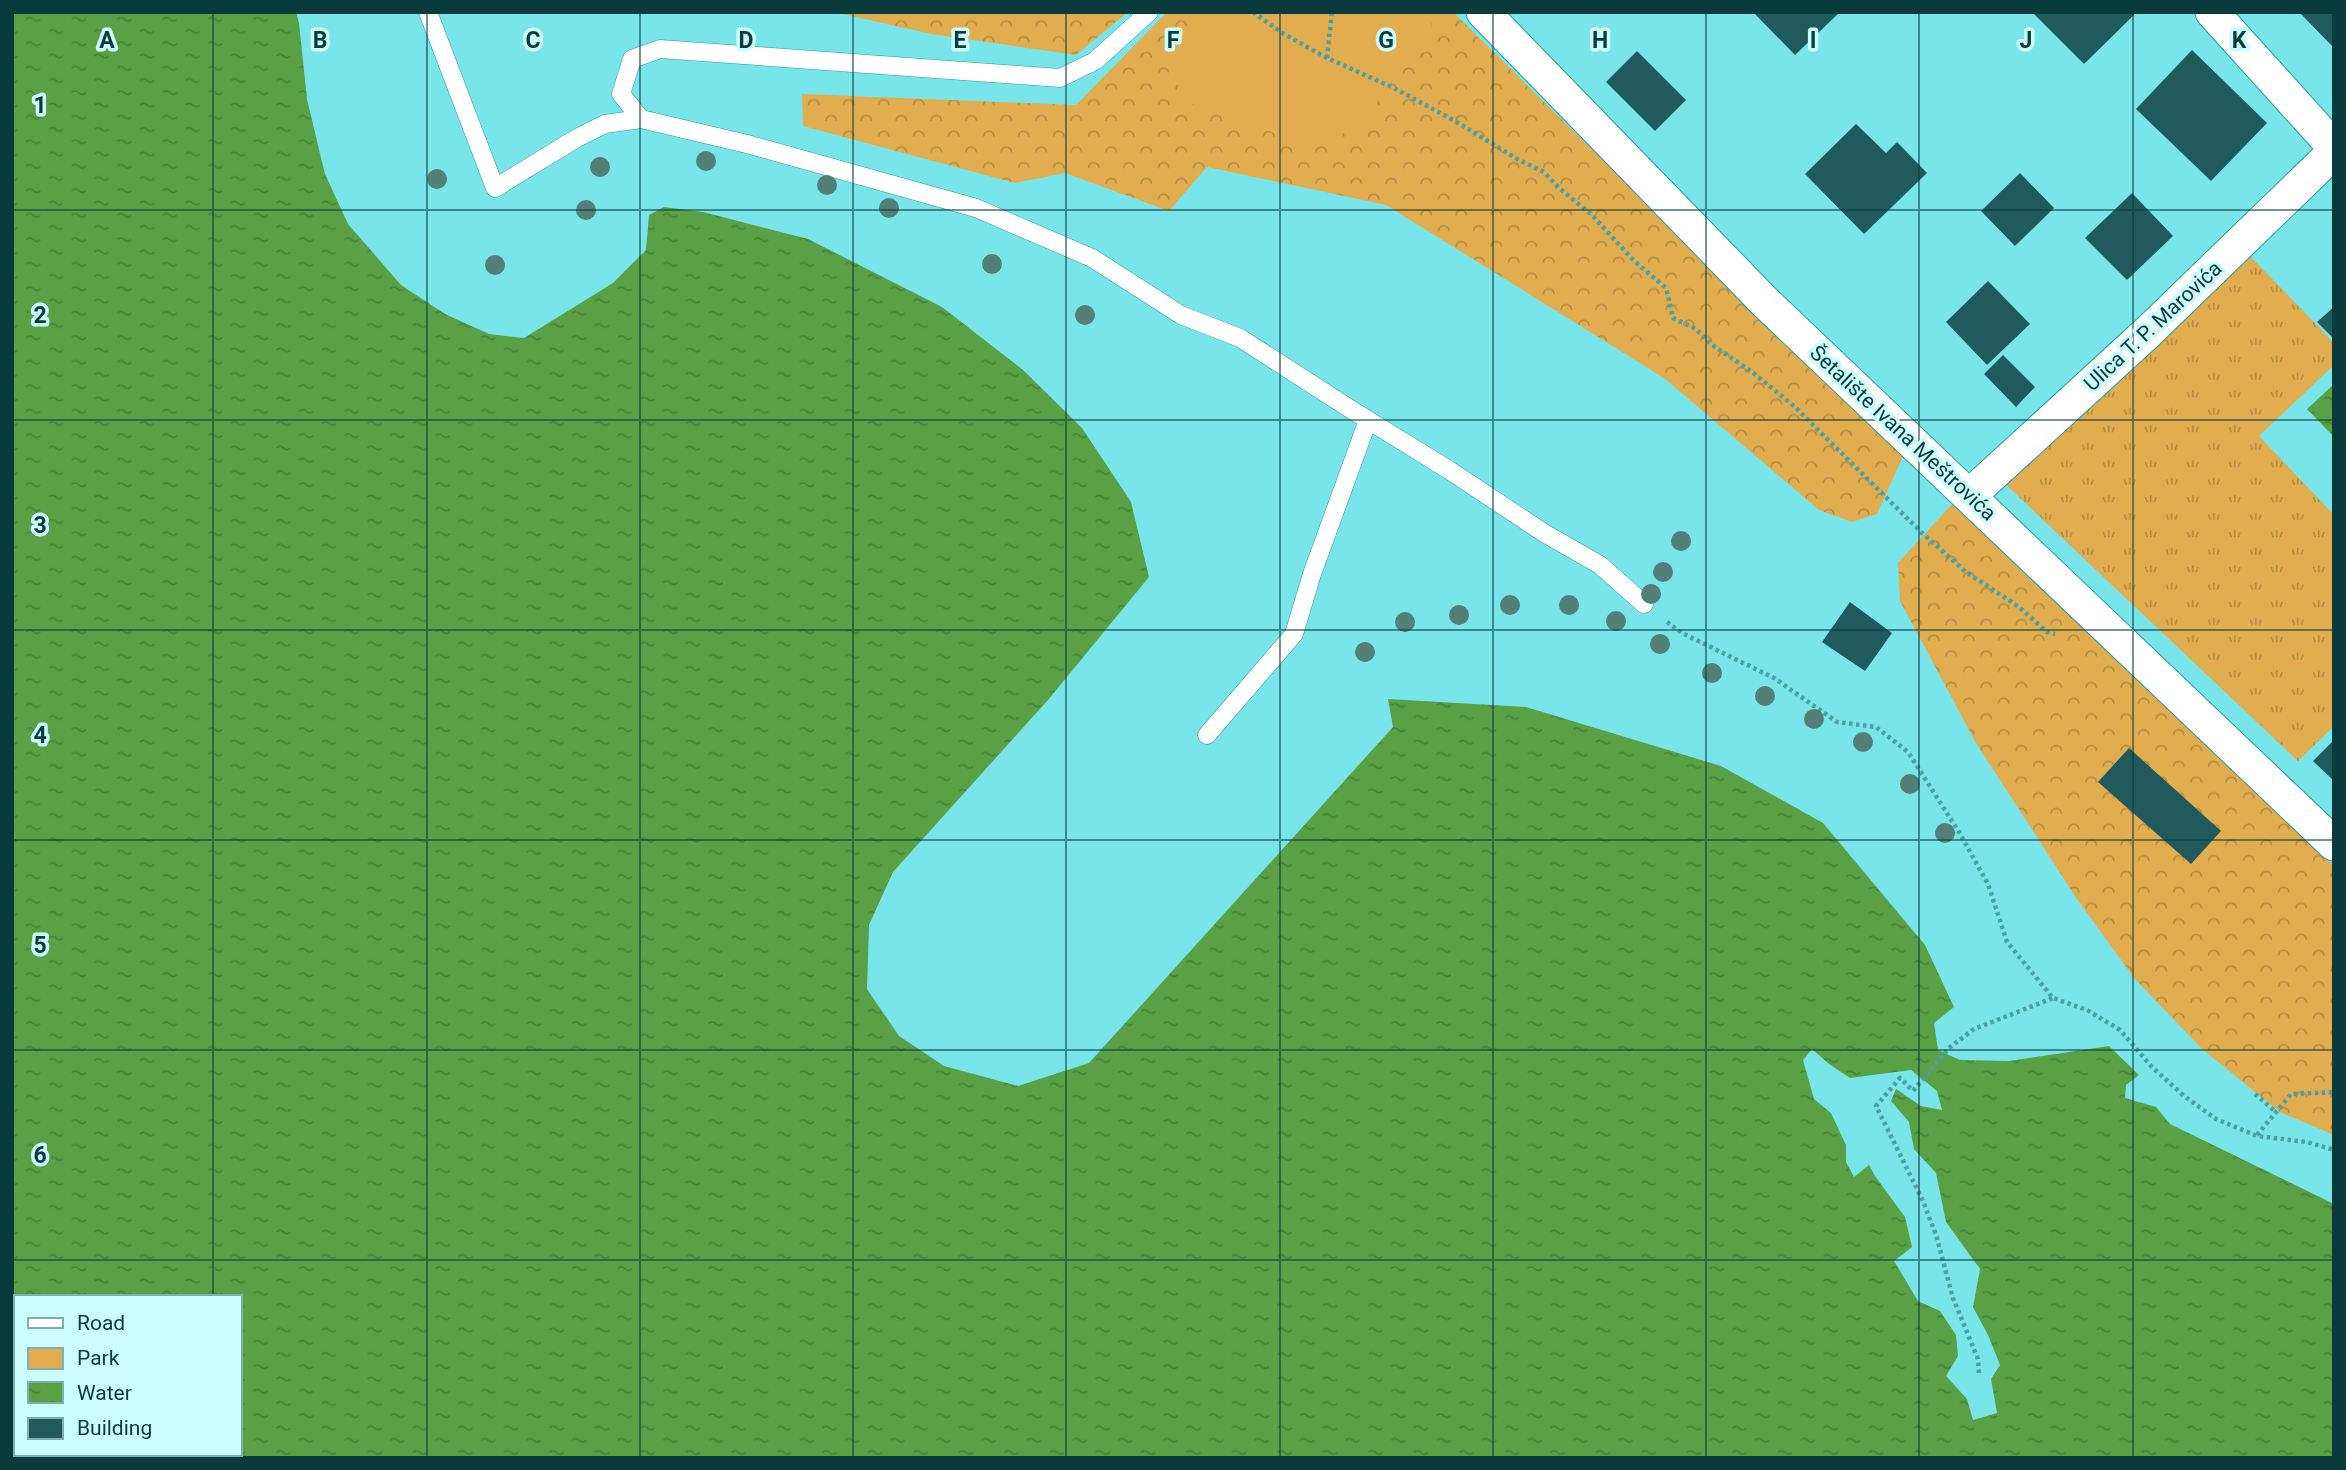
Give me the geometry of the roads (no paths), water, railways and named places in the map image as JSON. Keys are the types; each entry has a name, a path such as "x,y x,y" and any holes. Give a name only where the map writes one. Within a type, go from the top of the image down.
{"street":[{"name":"Šetalište Ivana Meštrovića","path":"1483,12 1764,301 2334,844"},
{"name":"Ulica T. P. Marovića","path":"1969,496 2148,332 2334,150 2212,12"}],"lane":[{"path":"428,12 495,188 605,124 641,119 747,144 975,208 1092,258 1181,315 1240,338 1544,533 1600,565 1644,604"},
{"path":"641,119 621,94 632,59 660,49 1060,78 1095,61 1149,12"},
{"path":"1207,735 1294,634 1312,574 1368,421"}],"water":[{"path":"12,12 296,12 307,99 321,158 325,174 348,224 401,285 445,314 489,334 524,338 613,283 646,250 649,215 664,207 703,212 808,239 942,307 1023,370 1082,428 1131,502 1149,577 1048,700 893,872 869,925 867,989 899,1036 944,1066 1018,1086 1089,1063 1393,727 1388,699 1526,707 1721,766 1823,823 1925,945 1954,1007 1934,1023 1938,1050 1960,1060 2009,1061 2109,1046 2139,1075 2126,1085 2125,1098 2156,1107 2170,1124 2334,1204 2334,1458 12,1458","holes":["1812,1049 1850,1078 1911,1070 1937,1091 1942,1110 1921,1106 1896,1089 1891,1101 1909,1122 1914,1149 1936,1173 1946,1222 1980,1269 1973,1307 2000,1365 1991,1379 1997,1413 1973,1420 1967,1399 1946,1376 1958,1356 1956,1335 1940,1311 1918,1301 1894,1261 1912,1247 1905,1217 1869,1165 1854,1177 1846,1162 1846,1145 1831,1113 1814,1099 1803,1060"]},
{"path":"2334,384 2334,437 2307,409"}]}
